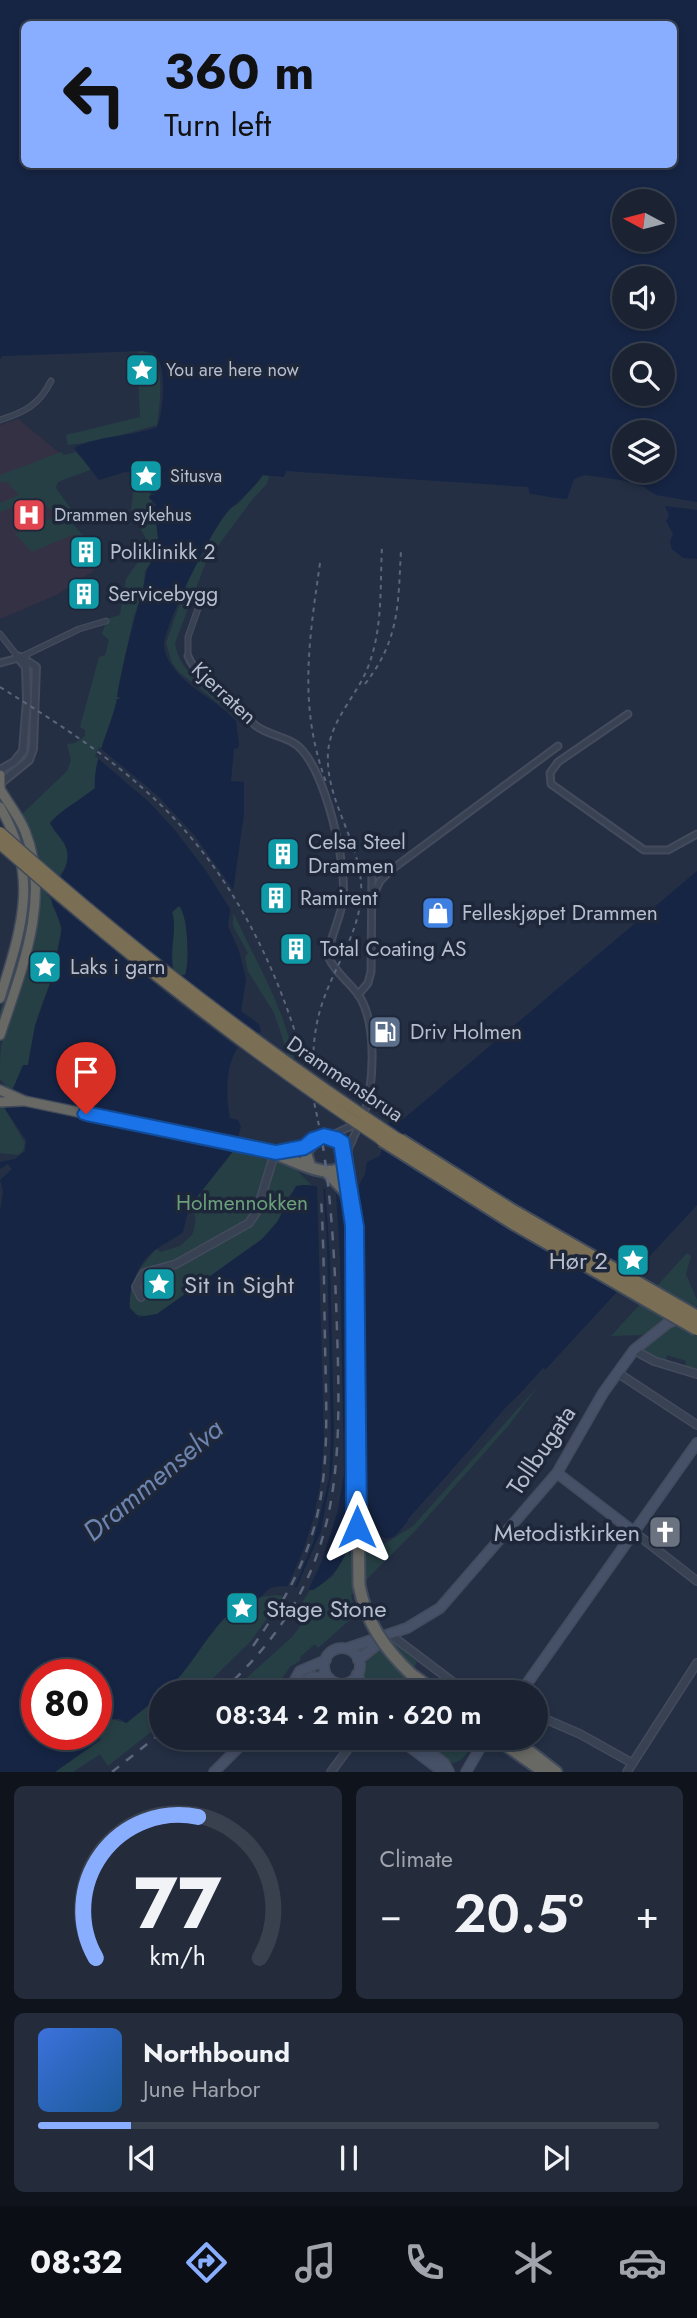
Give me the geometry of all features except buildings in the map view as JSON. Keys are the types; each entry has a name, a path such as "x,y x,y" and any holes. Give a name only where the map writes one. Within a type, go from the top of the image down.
{"highway":[{"path":"0,1035 31,930 36,886 33,857 25,831 1,784"},
{"path":"0,807 19,844 26,886 21,929 0,998"},
{"name":"Drammensbrua","path":"0,832 146,958 316,1084 482,1192 697,1317"},
{"name":"Drammensbrua","path":"0,845 147,971 311,1092 486,1207 697,1329"},
{"path":"4,1097 276,1152 327,1172 351,1198"},
{"path":"276,1152 306,1147 316,1138 329,1136 340,1141 346,1154 355,1226 359,1584 363,1608 375,1634 419,1680"},
{"path":"306,1147 305,1156 309,1164"},
{"path":"327,1172 339,1167 346,1154"},
{"path":"513,1750 544,1772"},
{"path":"528,1750 556,1772"}],"main road":[{"name":"Tollbugata","path":"348,1648 388,1637 420,1622 440,1608 557,1473 617,1373 634,1350 668,1323 697,1311"},
{"path":"529,1680 697,1443"},
{"path":"557,1473 634,1532"},
{"name":"Tollbugata","path":"358,1660 388,1637"},
{"path":"295,1680 300,1671 326,1660 334,1650 348,1648 358,1660 360,1680"},
{"path":"326,1660 325,1669 329,1678"},
{"path":"353,1680 358,1674"},
{"path":"307,1680 312,1677 332,1680"},
{"path":"214,1772 236,1750"},
{"path":"414,1750 443,1772"},
{"path":"427,1750 444,1763 449,1772"},
{"path":"466,1772 479,1750"}],"street":[{"path":"0,420 35,408 43,400 51,381"},
{"name":"Kjerraten","path":"201,600 184,647 186,657 194,668 242,707 256,726 298,745 307,757 334,826 342,865 341,911 327,956 337,973 358,995 369,1026 369,1108 346,1154"},
{"path":"0,663 20,657 75,631 106,621"},
{"path":"0,634 20,657 26,672 26,738 23,751 17,759 0,770"},
{"path":"1,784 29,760 35,741 36,667 20,657"},
{"path":"628,714 558,762 550,773 551,784 619,834 648,851 668,850 697,834"},
{"path":"372,898 380,881 391,870 558,746"},
{"path":"358,995 368,983 371,972 372,868"},
{"path":"329,1136 361,1121"},
{"path":"141,1297 136,1287 144,1273 176,1264 249,1223 257,1211 276,1152"},
{"path":"634,1350 654,1361 697,1374"},
{"path":"617,1373 697,1425"},
{"path":"634,1532 697,1581"},
{"path":"388,1637 449,1680"},
{"path":"627,1772 697,1663"},
{"path":"548,1720 580,1734 632,1763"},
{"path":"331,1772 347,1750"}],"shaded area":[{"name":"Drammen sykehus","path":"18,419 62,455 15,474 101,557 92,572 56,595 0,619 0,425"}],"green space":[{"path":"141,351 153,354 159,370 157,425 100,441 68,445 66,435 140,417 137,353"},
{"path":"61,452 64,455 76,452 90,467 90,470 58,482 56,488 74,513 71,522 94,547 91,549 75,534 32,552 15,534 57,516 37,497 0,512 0,503 19,495 6,481 0,483 0,475"},
{"path":"135,472 148,473 152,485 158,486 153,488 151,494 157,494 156,505 149,510 162,520 157,522 158,538 147,557 152,561 145,571 143,590 134,616 118,690 118,697 122,699 117,699 100,754 95,788 50,823 68,854 67,864 55,886 52,906 61,931 60,946 36,1022 28,1065 23,1066 11,1092 0,1079 1,1047 26,961 39,900 39,870 34,842 21,815 67,771 71,760 67,744 75,743 85,736 85,730 80,727 99,657 105,655 109,640 102,634 107,619 120,615 126,579 138,562 146,539 131,511"},
{"path":"263,475 269,476 267,484 206,562 175,643 178,655 191,675 241,712 233,715 180,673 172,663 166,643 188,580 212,533 229,509 238,504"},
{"path":"0,796 17,826 27,854 31,881 26,935 0,1023 0,1012 24,931 29,890 24,849"},
{"path":"179,906 186,928 187,969 185,975 176,976 173,964 172,912"},
{"path":"233,912 276,1001 294,1058 289,1058 274,1013 248,971 245,957 248,953 233,926"},
{"path":"7,1104 5,1109 25,1143 23,1151 18,1155 0,1153 0,1105"},
{"name":"Holmennokken","path":"234,1150 292,1165 312,1186 296,1189 272,1229 232,1264 157,1314 149,1317 133,1314 128,1297 134,1279 156,1249 161,1252 180,1246 192,1235 195,1220 189,1207"},
{"path":"687,1253 691,1256 686,1274 697,1306 643,1335 611,1336"},
{"path":"697,1315 697,1371 685,1369 686,1361 667,1355 666,1362 640,1351 666,1330"},
{"path":"539,1385 509,1425 416,1530 351,1595 356,1614 352,1610 348,1614 351,1619 318,1648 315,1644 300,1657 301,1660 290,1667 281,1680 244,1680 292,1637 305,1620 306,1605 302,1603 310,1590 333,1576 347,1552 386,1543 413,1526"},
{"path":"283,1596 251,1641 211,1680 176,1680 221,1621 247,1600"},
{"path":"392,1642 417,1662 408,1680 365,1680 366,1662"},
{"path":"149,1705 149,1734 108,1766 100,1754 73,1772 55,1772 86,1750 112,1750 112,1719 127,1723"},
{"path":"432,1750 468,1750 462,1759 449,1763"}],"water":[{"name":"Drammenselva","path":"0,0 697,0 697,502 656,495 631,483 675,483 675,420 612,420 612,479 584,475 574,479 567,499 530,494 528,487 286,471 284,477 263,475 223,518 182,596 164,644 167,657 185,680 236,721 239,745 234,749 231,781 244,782 244,814 228,926 239,951 246,979 241,1011 259,1024 261,1032 240,1044 230,1067 227,1094 230,1118 238,1120 241,1127 234,1150 189,1207 183,1232 145,1259 133,1283 130,1308 139,1317 157,1314 262,1239 278,1221 296,1186 339,1192 357,1189 365,1174 367,1162 380,1156 388,1124 394,1116 401,1121 697,871 697,1205 545,1370 506,1407 395,1536 387,1539 378,1535 366,1516 356,1521 342,1561 331,1576 313,1590 274,1587 233,1611 214,1630 176,1680 149,1680 149,1705 126,1723 120,1719 112,1719 112,1659 21,1659 21,1750 86,1750 55,1772 0,1772 0,1212 3,1192 0,1180 12,1169 8,1164 0,1169 0,1162 15,1159 25,1151 26,1140 5,1109 23,1065 28,1065 35,1026 52,978 62,928 50,897 64,871 67,850 50,823 95,788 100,754 117,699 122,698 117,697 122,670 146,573 152,561 146,557 158,538 156,522 162,520 149,510 156,505 149,498 150,495 156,495 150,494 157,486 149,483 150,474 125,472 99,480 74,448 157,427 161,412 163,378 158,359 153,353 143,351 2,356 0,359","holes":["179,906 187,939 187,969 185,975 176,976 172,961 172,912"]},
{"path":"665,506 697,510 697,559 683,558 672,549 670,542 673,534 666,521 669,515"}],"pier":[{"path":"99,747 157,795 195,836 237,895 234,915 206,871 174,829 149,802 95,756"},
{"path":"53,881 79,895 253,1037 239,1049 177,1002 47,895"},
{"path":"359,1176 362,1521 359,1523 349,1557 348,1235 346,1213 336,1193 340,1258 344,1474 338,1510 322,1561 307,1593 295,1591 321,1531 332,1472 334,1432 330,1258 325,1186 341,1191 354,1186"},
{"path":"317,1184 323,1185 327,1244 331,1439 329,1479 313,1543 293,1591 286,1590 314,1517 321,1479 324,1439"},
{"path":"543,1368 548,1372 507,1411 412,1520 411,1525 407,1520"}],"railway":[{"path":"313,1069 313,1051 320,1010 351,937 361,897 357,860 332,790 328,753 334,730 363,678 373,653 380,607 382,546"},
{"path":"365,684 385,652 391,636 398,604 401,550"},
{"path":"320,563 308,673 312,727 326,782"},
{"path":"0,687 76,736 130,777 182,828 213,866 240,908 283,997 312,1093 322,1142"},
{"path":"233,1680 260,1652 290,1611 311,1570 326,1527 334,1482 338,1435 336,1306 331,1211 322,1140"},
{"path":"253,1646 300,1567 311,1538 322,1490 326,1416 321,1198"},
{"path":"112,1772 149,1743"}],"place":[{"name":"You are here now","path":"142,370"},
{"name":"Situsva","path":"146,476"},
{"name":"Drammen sykehus","path":"29,515"},
{"name":"Poliklinikk 2","path":"86,552"},
{"name":"Servicebygg","path":"84,594"},
{"name":"Celsa Steel Drammen","path":"283,854"},
{"name":"Ramirent","path":"276,898"},
{"name":"Felleskjøpet Drammen","path":"438,913"},
{"name":"Total Coating AS","path":"296,949"},
{"name":"Laks i garn","path":"45,967"},
{"name":"Driv Holmen","path":"385,1032"},
{"name":"Hør 2","path":"633,1260"},
{"name":"Sit in Sight","path":"159,1284"},
{"name":"Metodistkirken","path":"665,1532"},
{"name":"Stage Stone","path":"242,1608"}],"route":[{"path":"86,1114 276,1153 306,1147 316,1138 324,1136 333,1137 343,1144 355,1217 357,1527"}]}
